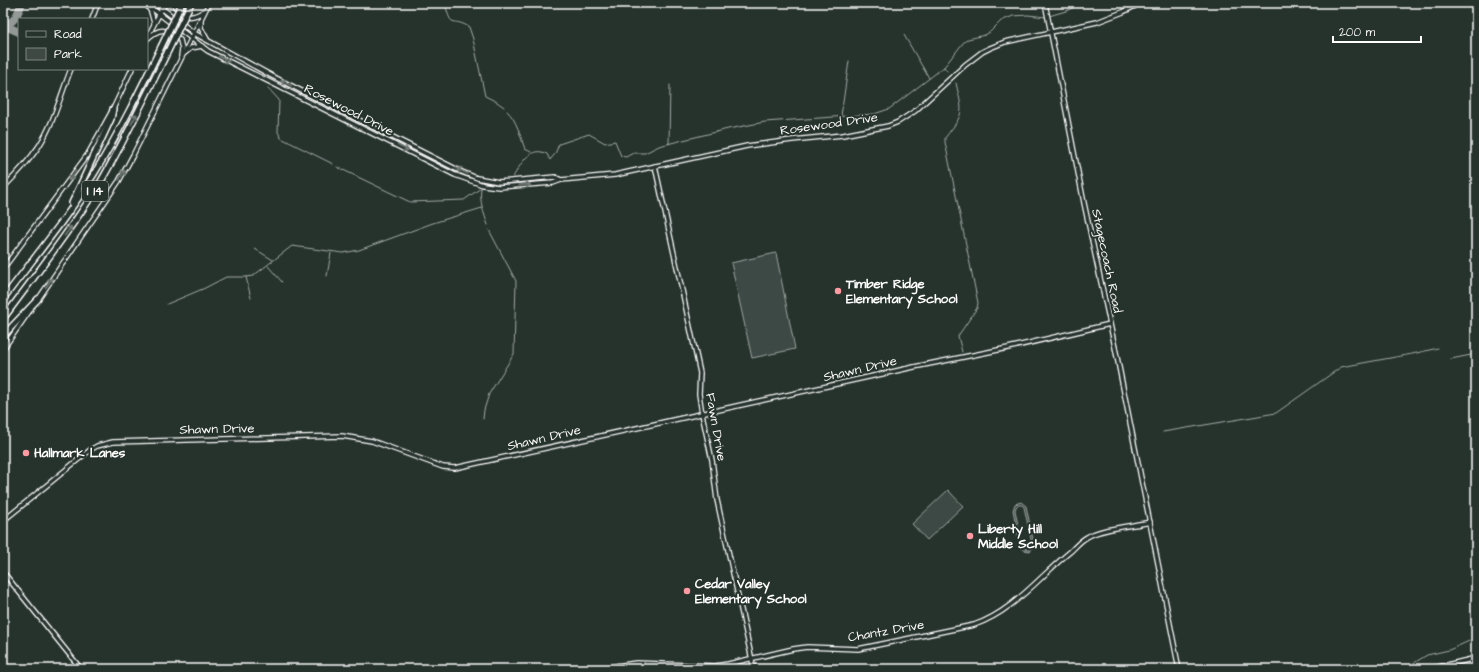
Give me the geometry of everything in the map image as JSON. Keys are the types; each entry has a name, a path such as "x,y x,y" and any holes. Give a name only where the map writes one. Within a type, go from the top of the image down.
{"highway":[{"name":"I 14","path":"3,299 82,193 108,151 182,3"},
{"name":"I 14","path":"3,319 68,231 100,182 120,146 191,3"},
{"path":"68,212 111,119 113,109"},
{"path":"3,336 38,299"}],"main road":[{"path":"92,18 98,3"},
{"path":"145,3 151,12 154,24"},
{"name":"Rosewood Drive","path":"145,3 214,54 472,182 499,187 553,183 560,180 614,175 761,144 843,135 888,126 915,111 965,65 982,52 1005,42 1097,22 1141,3"},
{"name":"Rosewood Drive","path":"155,3 194,33 208,41 272,76 462,172 477,178 493,181 555,177 560,180"},
{"path":"148,37 165,3"},
{"path":"173,3 180,13 190,17 198,15 205,10"},
{"path":"3,349 117,183 133,155 209,3"},
{"name":"Stagecoach Road","path":"1046,5 1084,203 1110,324 1179,669"},
{"path":"202,18 201,28 208,41"},
{"path":"148,38 155,31 162,30 172,34 180,40 182,57"},
{"path":"182,57 191,48 202,46"},
{"path":"3,188 39,145 50,124 71,70"},
{"path":"3,269 81,164 113,109 132,70"},
{"name":"Fawn Drive","path":"655,166 700,373 699,394 712,460 717,500 754,669"},
{"name":"Shawn Drive","path":"3,521 90,450 97,446 113,442 342,436 372,441 443,467 456,468 963,356 1008,348 1110,324"},
{"name":"Chantz Drive","path":"595,669 636,663 715,666 807,647 858,649 974,625 986,620 1006,608 1056,562 1087,537 1098,532 1150,522"},
{"path":"3,572 81,669"},
{"path":"1430,669 1476,658"}],"green space":[{"path":"776,253 795,349 752,358 731,263"},
{"path":"948,490 963,506 927,540 912,524"},
{"path":"1021,502 1026,506 1034,544 1030,551 1024,550 1020,547 1013,510 1015,504","holes":["1018,505 1022,505 1024,507 1032,544 1029,549 1026,549 1022,545 1015,510"]}],"waterway":[{"path":"445,3 451,20 469,27 485,96 504,107"},
{"path":"1049,16 1066,11 1083,3"},
{"path":"513,177 523,162 531,154 541,152 547,154 550,160 555,154 559,144 589,134 605,143 615,141 621,156 626,157 633,153 645,153 659,146 728,129 765,122 874,114 889,109 944,67 968,39 985,35 1001,21 1013,16 1028,15 1046,17"},
{"path":"904,35 929,78"},
{"path":"841,116 849,61"},
{"path":"944,67 947,71"},
{"path":"956,83 961,112 956,123 945,138 945,142 978,303 977,308 958,336 962,352"},
{"path":"669,144 670,85"},
{"path":"268,88 279,100 278,132 281,138 333,164"},
{"path":"507,111 516,124 525,149 531,152"},
{"path":"337,167 410,202 464,200 481,188"},
{"path":"481,188 481,203 488,225"},
{"path":"251,298 246,277 253,276 292,246 343,253 359,250 433,223 482,208"},
{"path":"483,419 489,394 514,354 516,281 489,230"},
{"path":"255,249 273,260"},
{"path":"327,276 331,253"},
{"path":"268,266 282,282"},
{"path":"167,304 205,288 226,277 246,277"},
{"path":"1163,432 1276,413 1341,367 1438,348"},
{"path":"1451,359 1476,354"},
{"path":"1404,669 1427,655 1449,650 1476,638"}],"taxiway":[{"path":"3,24 7,24 13,20 22,3"},
{"path":"3,25 18,32"}],"place":[{"name":"Timber Ridge Elementary School","path":"838,291"},
{"name":"Hallmark Lanes","path":"26,453"},
{"name":"Liberty Hill Middle School","path":"970,536"},
{"name":"Cedar Valley Elementary School","path":"687,591"}]}
